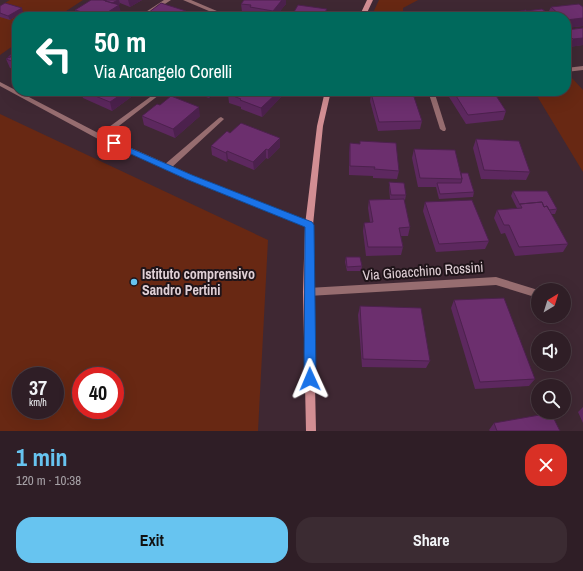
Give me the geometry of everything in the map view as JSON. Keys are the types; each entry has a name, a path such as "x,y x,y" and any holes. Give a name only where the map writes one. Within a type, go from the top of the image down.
{"street":[{"path":"149,12 168,0"},
{"path":"186,0 216,12"},
{"path":"364,12 370,0"},
{"path":"571,69 583,68"},
{"path":"0,84 12,90"},
{"path":"23,96 100,137 168,167 309,225"},
{"path":"100,137 153,96"},
{"path":"311,431 308,292 309,225 320,126 327,96"},
{"path":"433,96 443,129"},
{"path":"168,167 221,119"},
{"name":"Via Gioacchino Rossini","path":"308,292 496,281 531,292"}],"shaded area":[{"path":"10,0 83,0 65,12 12,12 12,47 0,55 0,6"},
{"path":"379,0 418,0 403,8 402,12 373,12"},
{"path":"571,78 583,90 583,172 537,96 571,96"},
{"name":"Istituto comprensivo Sandro Pertini","path":"0,114 268,240 258,431 0,431"}],"building":[{"path":"91,0 103,0 119,5 108,12 82,12 75,10"},
{"path":"118,0 112,3 105,1"},
{"path":"244,0 282,0 273,11 241,4"},
{"path":"5,3 22,8 12,12 12,14 8,16 0,13 0,6"},
{"path":"161,3 186,11 184,12 149,12"},
{"path":"579,4 583,7 583,18 571,19 571,12 556,12 551,7"},
{"path":"298,5 327,9 325,12 294,12"},
{"path":"542,9 545,11 527,12 526,11"},
{"path":"526,10 528,12 515,12"},
{"path":"583,28 583,38 573,39 571,37 571,29"},
{"path":"12,56 12,61 6,59"},
{"path":"95,96 119,96 110,102"},
{"path":"171,96 199,107 173,129 142,116 157,104 160,105"},
{"path":"233,96 274,96 261,108 240,100 241,99"},
{"path":"372,96 414,96 422,121 379,122"},
{"path":"456,96 496,96 506,111 468,115"},
{"path":"241,123 280,138 253,162 227,151 226,153 211,146 227,131 230,133"},
{"path":"476,139 519,141 530,172 484,170"},
{"path":"360,141 396,143 399,171 374,169 375,167 350,166 350,143 360,144"},
{"path":"414,149 455,150 462,179 420,178"},
{"path":"461,173 468,173 474,192 440,194 437,183 461,183"},
{"path":"389,182 404,183 406,195 391,195"},
{"path":"513,191 547,191 557,209 549,210 547,206 544,207 542,202 520,205"},
{"path":"404,199 410,227 399,228 403,247 368,247 364,223 373,222 369,200"},
{"path":"472,200 489,241 439,244 425,202"},
{"path":"542,202 544,207 547,206 568,244 519,247 509,225 504,225 497,210 522,208 520,204"},
{"path":"346,257 360,257 362,266 347,267"},
{"path":"504,298 535,379 480,382 454,300"},
{"path":"360,306 421,308 430,361 363,359"},
{"path":"531,417 531,419 554,419 560,431 497,431 494,423"}],"place":[{"name":"Istituto comprensivo Sandro Pertini","path":"134,282"}],"route":[{"path":"114,143 189,177 309,225 308,292 310,379"}]}
